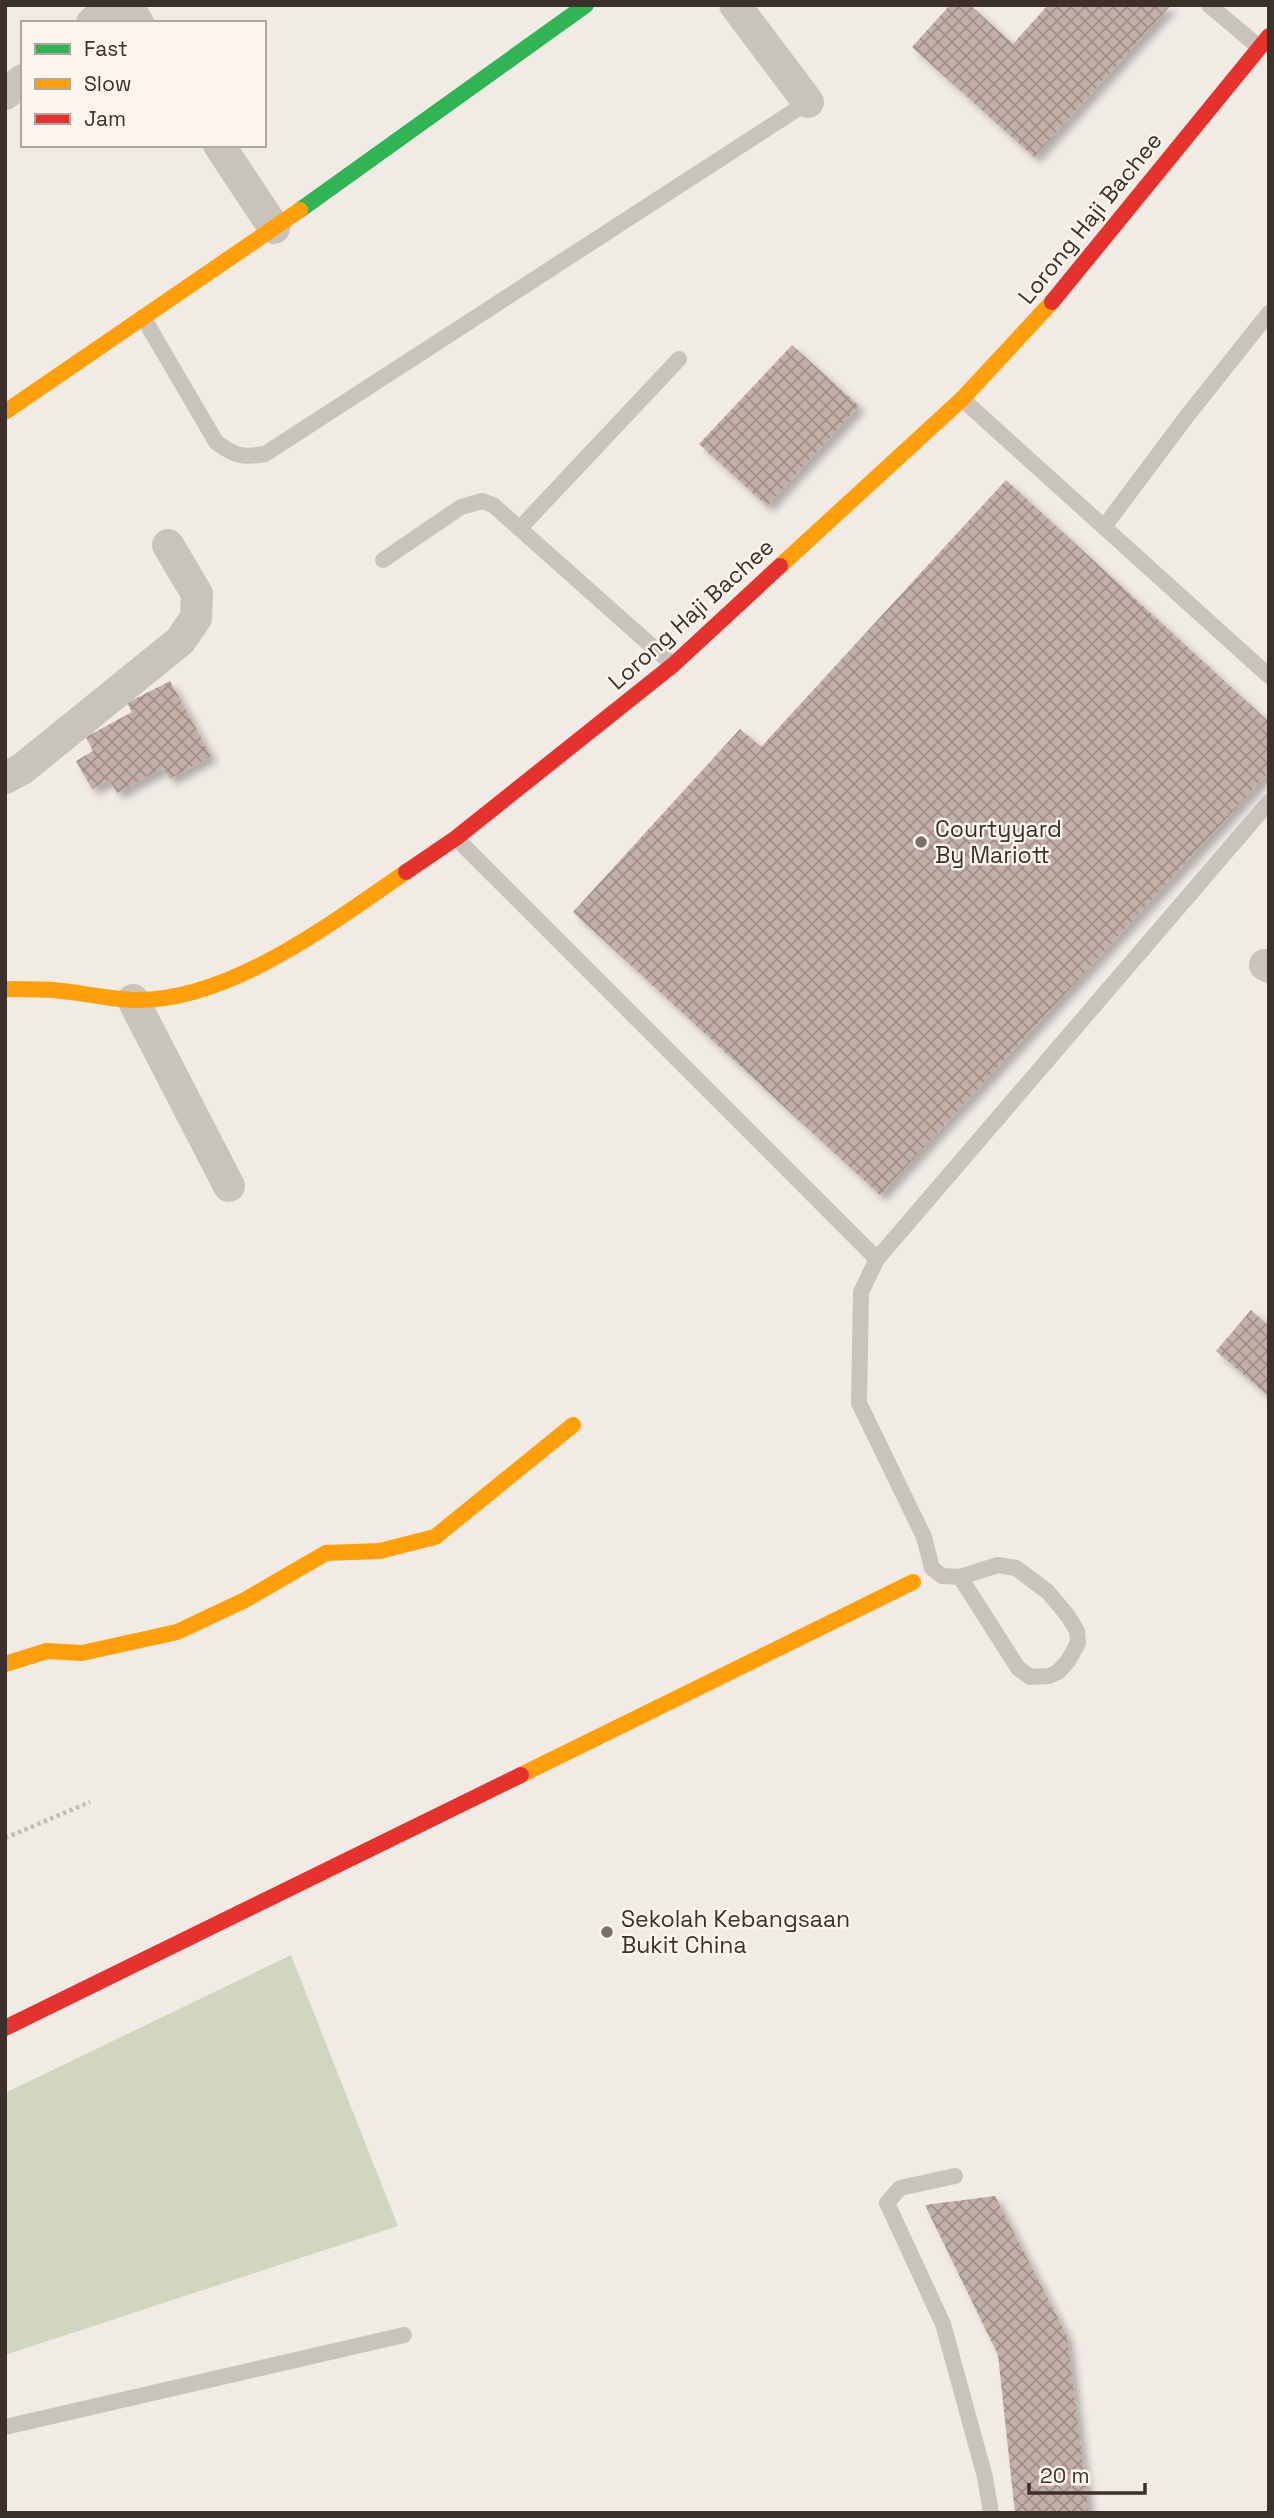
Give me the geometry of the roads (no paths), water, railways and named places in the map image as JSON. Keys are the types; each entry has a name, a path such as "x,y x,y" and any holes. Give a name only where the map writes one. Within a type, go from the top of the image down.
{"street":[{"path":"94,21 113,5"},
{"path":"127,5 137,21"},
{"path":"5,412 274,228 586,5"},
{"path":"735,5 808,102"},
{"name":"Lorong Haji Bachee","path":"5,989 52,990 133,1000 167,998 206,989 302,943 456,838 673,665 962,399 1047,308 1264,42"},
{"path":"5,94 21,82"},
{"path":"220,147 274,228"},
{"path":"5,778 22,769 180,641 196,618 197,594 168,545"},
{"path":"133,1000 229,1186"},
{"path":"5,1664 47,1651 82,1653 177,1632 246,1600 326,1553 380,1551 435,1537 573,1425"},
{"path":"5,2028 913,1582"}],"lane":[{"path":"1209,5 1264,42"},
{"path":"143,317 216,442 229,452 245,458 265,454 808,102"},
{"path":"1104,527 1186,416 1269,313"},
{"path":"520,528 679,359"},
{"path":"962,399 1269,676"},
{"path":"383,560 461,508 481,501 493,505 673,665"},
{"path":"960,1577 1018,1668 1031,1677 1049,1676 1058,1672 1068,1661 1077,1643 1077,1631 1048,1592 1016,1568 998,1565 960,1577 942,1576 932,1568 923,1537 859,1403 861,1292 877,1259 1269,802"},
{"path":"456,838 877,1259"},
{"path":"955,2176 900,2188 887,2203 943,2324 985,2477 991,2513"},
{"path":"5,2427 404,2334"}],"place":[{"name":"Courtyyard By Mariott","path":"921,842"},
{"name":"Sekolah Kebangsaan Bukit China","path":"607,1932"}]}
